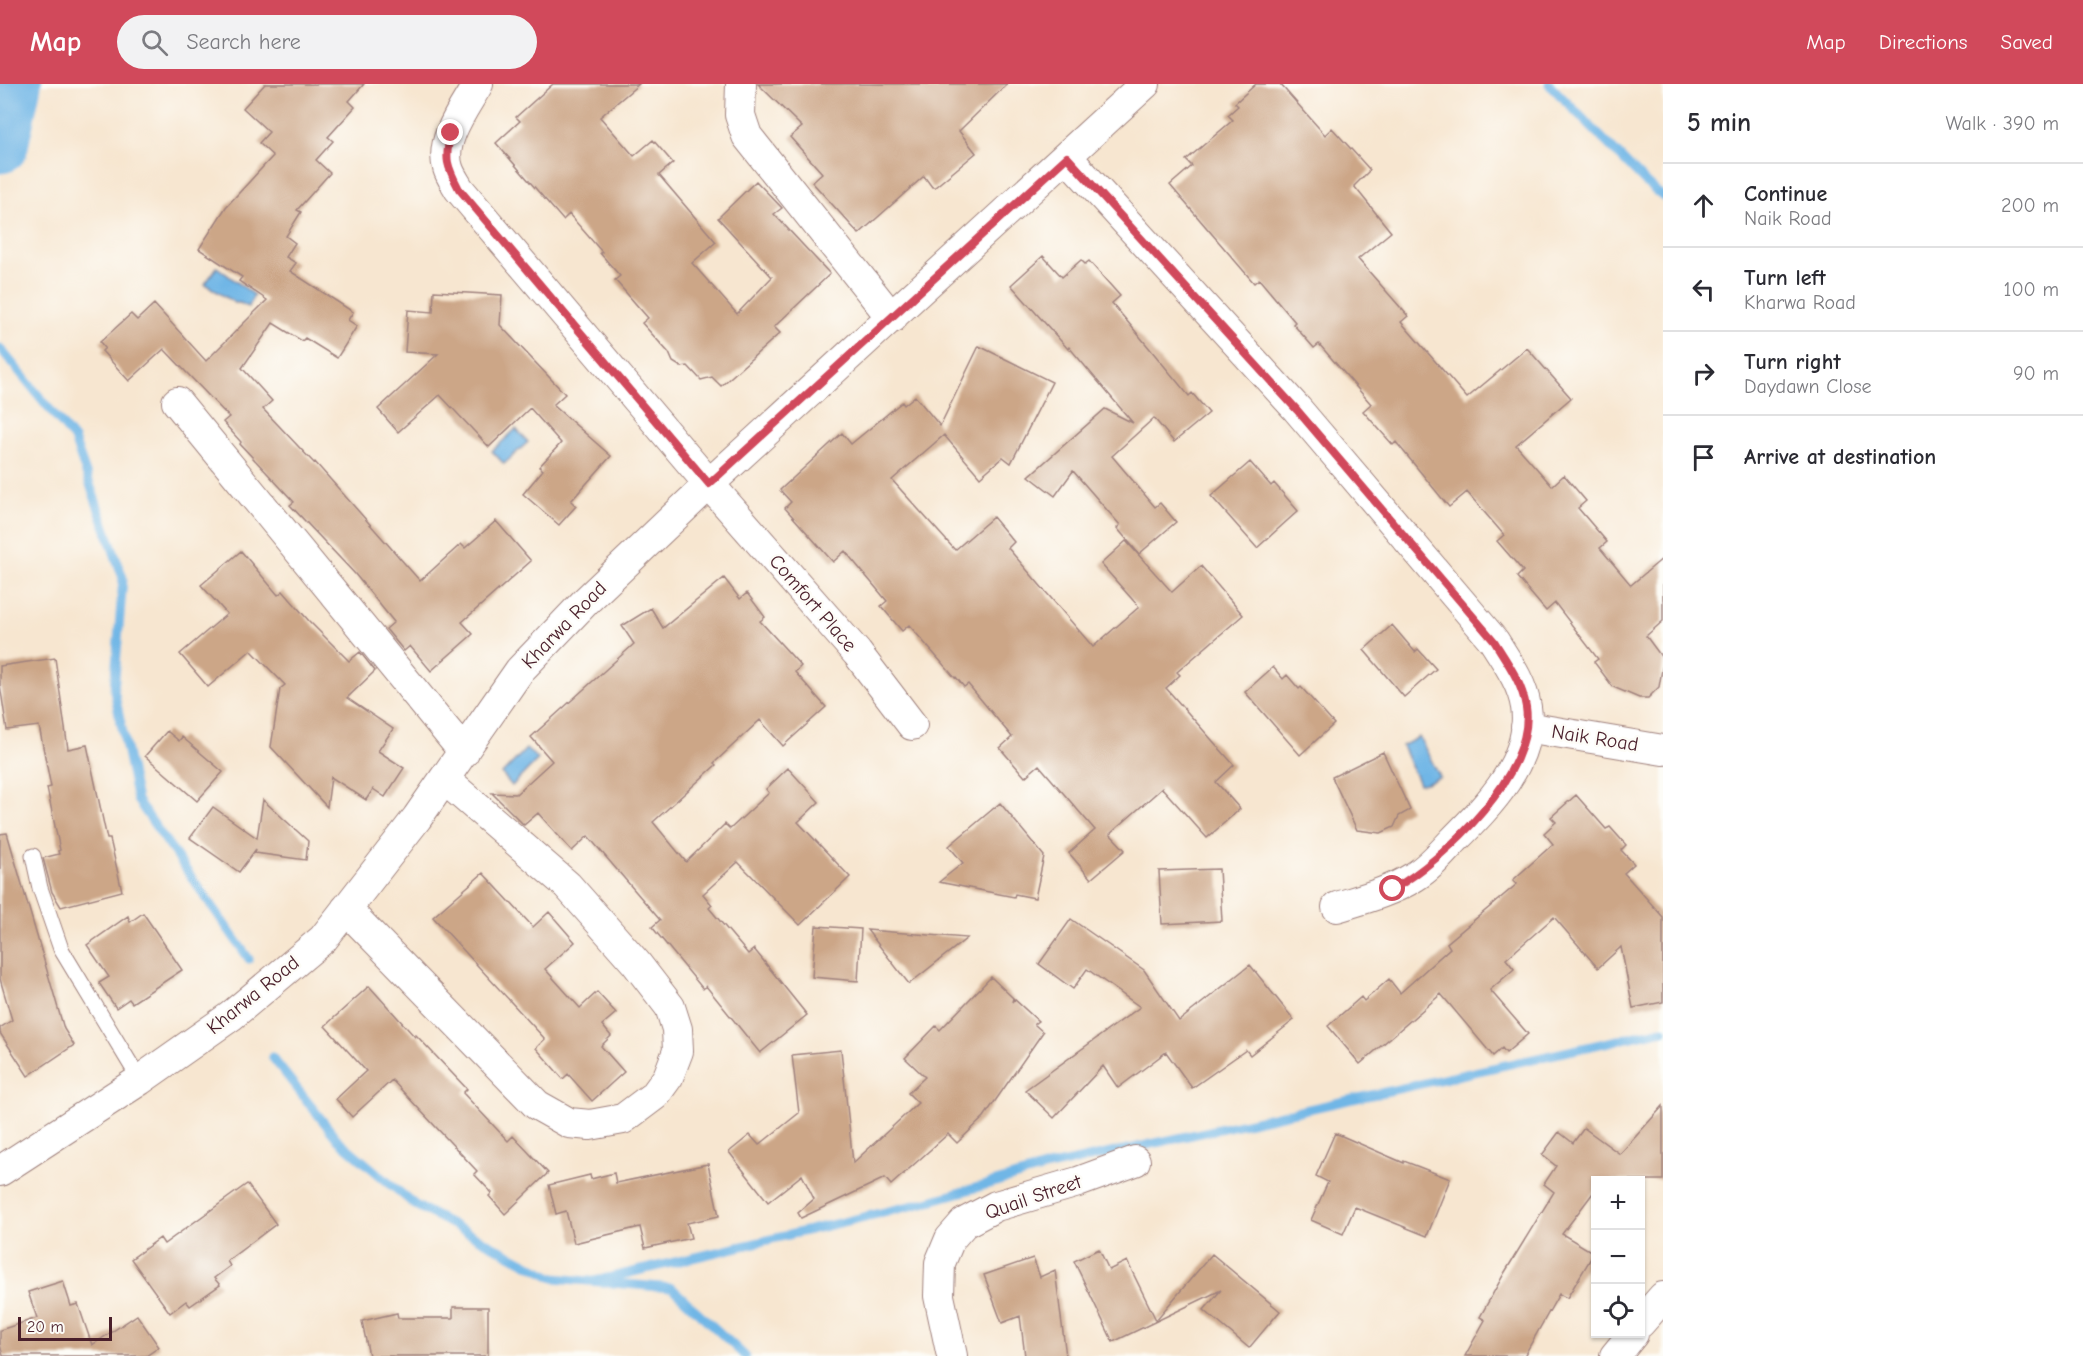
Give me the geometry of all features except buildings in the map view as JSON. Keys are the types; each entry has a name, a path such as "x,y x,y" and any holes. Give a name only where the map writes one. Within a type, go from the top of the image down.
{"street":[{"name":"Comfort Place","path":"478,84 451,133 446,152 447,167 459,189 709,484 857,653 912,725"},
{"path":"741,84 740,115 747,136 892,318"},
{"name":"Kharwa Road","path":"0,1171 140,1080 248,1002 323,939 417,818 520,670 586,601 709,484 1145,84"},
{"name":"Naik Road","path":"1067,157 1297,410 1494,641 1516,675 1526,706 1526,727 1521,750 1512,771 1482,812 1416,876 1393,889 1337,908"},
{"path":"177,402 464,752"},
{"name":"Naik Road","path":"1526,727 1663,750"},
{"path":"346,909 537,1105 551,1114 569,1123 590,1125 623,1119 655,1095 668,1077 678,1051 678,1029 670,1007 636,963 567,885 444,779"},
{"name":"Quail Street","path":"952,1356 939,1296 940,1263 950,1239 964,1223 996,1206 1078,1182 1135,1161"},
{"path":"1645,1318 1663,1297"},
{"path":"1615,1356 1629,1338"}],"lane":[{"path":"33,856 39,888 61,949 140,1080"}],"water":[{"path":"217,267 254,295 248,307 235,303 205,284"},
{"path":"516,429 528,442 504,464 492,451"},
{"path":"1419,737 1440,777 1419,784 1402,746"},
{"path":"526,749 538,759 512,786 502,774"}],"waterway":[{"path":"0,145 13,84"},
{"path":"1549,84 1647,184 1663,197"},
{"path":"0,348 74,439 123,578 114,690 137,800 249,959"},
{"path":"595,1281 923,1203 1048,1167 1663,1030"},
{"path":"272,1057 338,1140 415,1205 554,1278 672,1288 745,1356"}],"route":[{"path":"451,133 446,152 447,167 459,189 709,484 1067,157 1297,410 1494,641 1516,675 1526,706 1526,727 1521,750 1512,771 1482,812 1444,851 1416,876 1393,889"}]}
